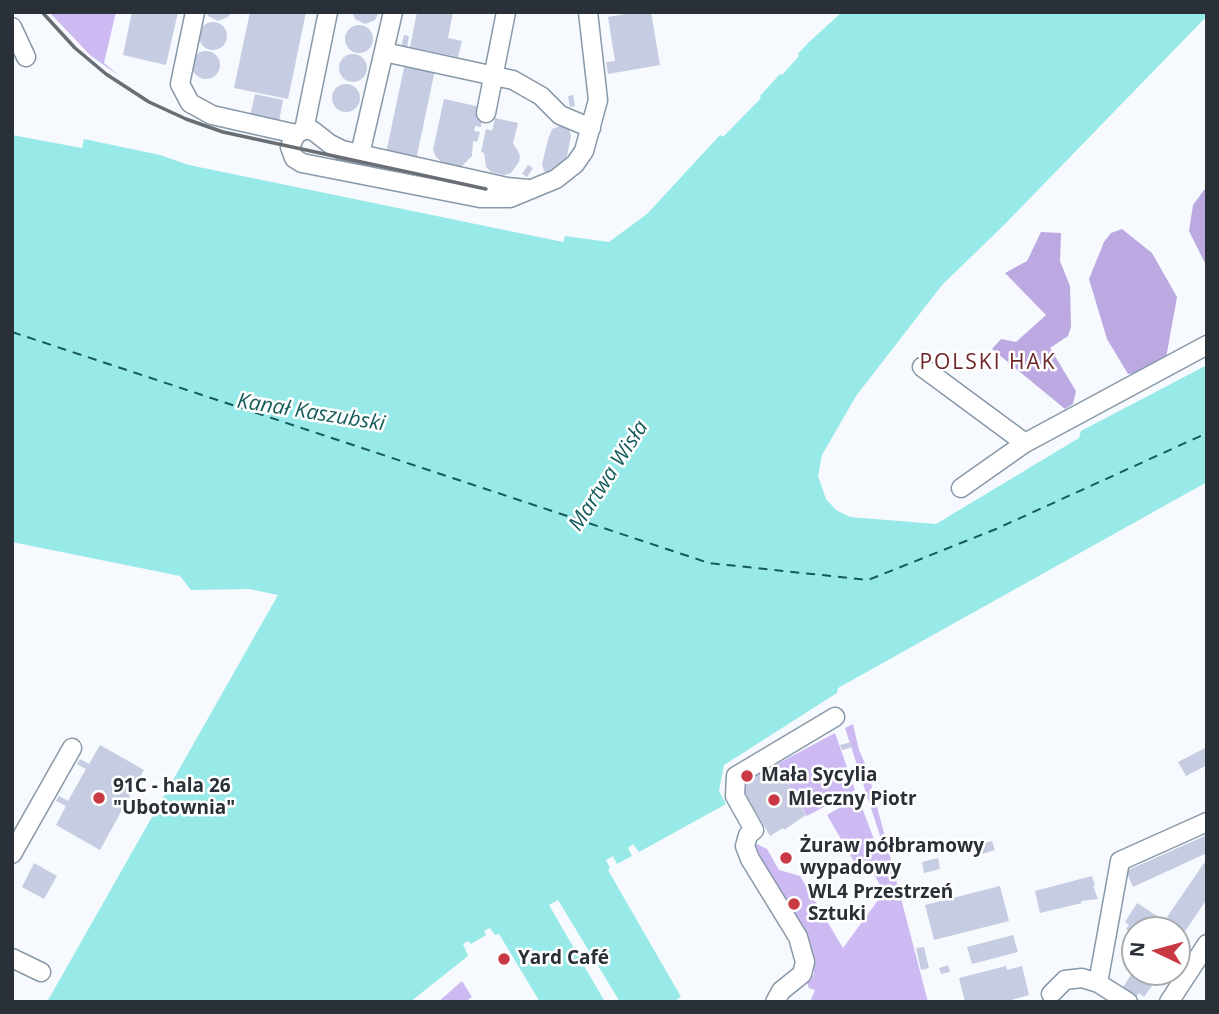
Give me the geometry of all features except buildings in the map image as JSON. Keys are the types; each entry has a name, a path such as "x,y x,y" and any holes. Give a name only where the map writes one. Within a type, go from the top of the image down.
{"street":[{"path":"195,12 180,84 190,103 212,115 300,132 312,130 342,150 528,190"},
{"path":"328,12 300,132 290,152 294,158 302,163 480,198 510,198 556,179 575,164 584,151 598,100 588,12"},
{"path":"360,154 393,12"},
{"path":"486,113 506,12"},
{"path":"12,27 26,57"},
{"path":"384,52 513,80 541,96 560,115 591,128"},
{"path":"961,488 1025,443 1207,345"},
{"path":"922,367 1025,443"},
{"path":"775,1002 781,991 802,974 805,962 798,937 750,859 745,846 748,835 754,830 735,796 736,776 835,717"},
{"path":"12,854 72,748"},
{"path":"1098,983 1120,861 1207,822"},
{"path":"1169,1002 1207,944"},
{"path":"12,958 41,972"},
{"path":"1051,993 1065,980 1082,978 1098,983 1128,1002"}],"shaded area":[{"path":"49,12 116,12 104,63 121,77 91,56"},
{"path":"1207,186 1207,267 1189,231 1193,205"},
{"path":"1122,229 1152,253 1177,297 1166,358 1140,373 1128,374 1107,339 1089,279 1104,242 1111,233"},
{"path":"1041,232 1061,233 1060,261 1070,286 1071,327 1068,336 1050,348 1076,391 1073,404 1065,409 992,349 1001,339 1016,342 1046,315 1005,273 1027,261"},
{"path":"853,724 928,1002 810,1002 815,990 809,988 807,983 814,974 813,961 753,847 757,844 767,849 779,870 800,876 843,948 884,892 866,860 856,865 827,815 858,797 878,850 884,848 845,728"},
{"path":"835,733 855,790 807,816 777,764"},
{"path":"462,981 472,997 465,1002 438,1002"}],"water":[{"path":"842,12 1207,12 1207,16 942,285 856,396 822,455 818,476 826,499 836,510 850,517 936,524 1079,438 1081,431 1207,365 1207,482 838,688 837,693 724,765 719,791 726,804 639,852 633,844 628,848 632,856 617,864 613,856 606,860 610,868 608,870 681,997 673,1002 620,1002 558,900 549,905 605,1002 540,1002 499,934 495,935 490,928 484,931 486,935 471,944 468,941 463,944 468,956 410,1002 47,1002 278,595 249,589 191,590 180,576 12,542 12,135 82,148 84,139 160,155 189,165 563,242 565,236 609,242 647,214 720,135 723,137 761,98 808,43"}],"ferry route":[{"path":"12,332 709,563 868,580 996,529 1207,433"}],"railway":[{"path":"42,12 75,48 106,74 149,102 186,119 223,132 486,189"}],"place":[{"name":"Mała Sycylia","path":"747,776"},
{"name":"91C - hala 26 \"Ubotownia\"","path":"99,798"},
{"name":"Mleczny Piotr","path":"774,800"},
{"name":"Żuraw półbramowy wypadowy","path":"786,858"},
{"name":"WL4 Przestrzeń Sztuki","path":"794,904"},
{"name":"Yard Café","path":"504,959"}],"district":[{"name":"POLSKI HAK","path":"988,363"}],"water label":[{"name":"Kanał Kaszubski","path":"311,413"},
{"name":"Martwa Wisła","path":"609,476"}]}
